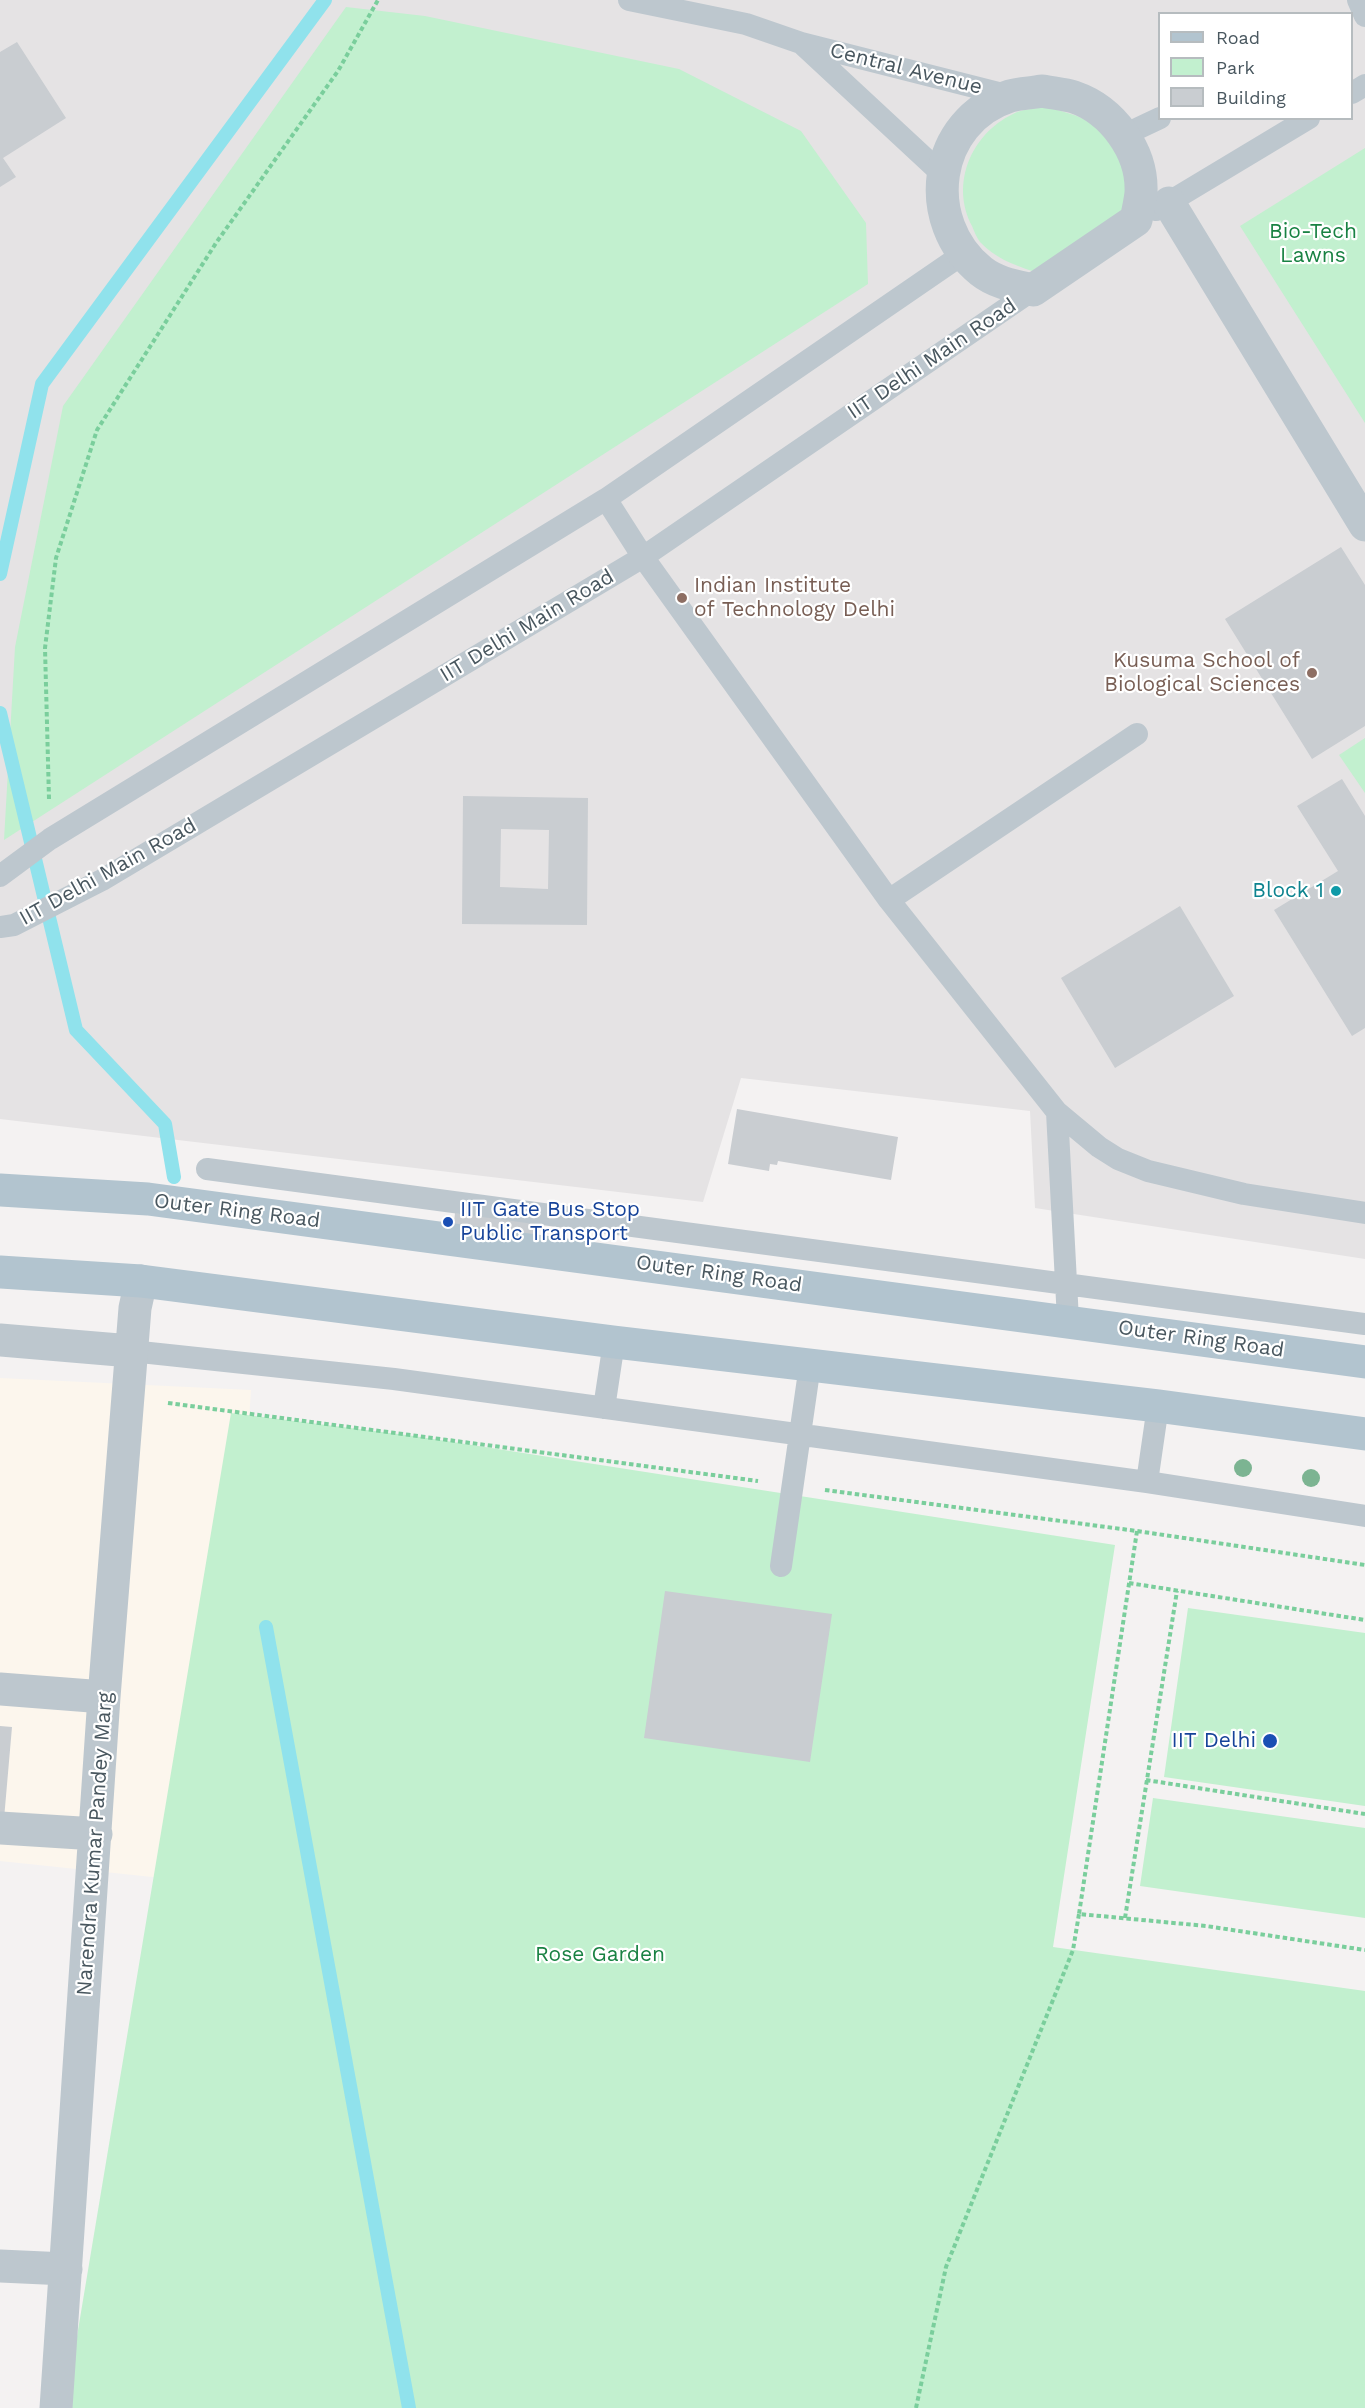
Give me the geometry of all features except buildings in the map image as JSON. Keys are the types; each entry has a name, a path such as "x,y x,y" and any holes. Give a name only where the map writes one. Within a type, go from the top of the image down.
{"main road":[{"name":"Outer Ring Road","path":"0,1190 148,1199 1068,1320 1365,1362"},
{"path":"0,1272 141,1281 614,1342 1158,1406 1365,1434"}],"street":[{"path":"1042,91 1074,97 1102,112 1124,135 1137,162 1141,191 1136,220 1033,290 1007,285 983,272 963,254 948,229 941,203 942,174 950,148 966,125 986,108 1010,96 1042,91"},
{"path":"1169,203 1365,525"},
{"name":"Narendra Kumar Pandey Marg","path":"56,2408 104,1697 131,1351 135,1308 141,1281"},
{"path":"0,1340 131,1351"},
{"path":"0,1689 104,1697"},
{"path":"0,1828 96,1834"},
{"path":"0,2266 66,2269"}],"lane":[{"name":"Central Avenue","path":"629,0 746,24 801,43 1010,96"},
{"path":"1358,0 1365,16"},
{"name":"Central Avenue","path":"801,43 942,174"},
{"path":"1124,135 1158,119"},
{"path":"1136,220 1169,203 1306,120"},
{"path":"8,870 48,840 606,500 963,254"},
{"name":"IIT Delhi Main Road","path":"0,927 14,925 112,874 643,557 1033,290"},
{"path":"606,500 643,557 889,900 1056,1112 1099,1147 1118,1159 1148,1171 1244,1194 1365,1213"},
{"path":"889,900 1137,734"},
{"path":"1056,1112 1068,1320"},
{"path":"207,1169 1365,1324"},
{"path":"605,1259 636,1226"},
{"path":"604,1408 614,1342"},
{"path":"131,1351 394,1379 1147,1482 1365,1516"},
{"path":"781,1566 810,1365"},
{"path":"1147,1482 1158,1406"}],"path":[{"path":"48,840 45,648 56,558 97,430 216,243 338,71 378,0"},
{"path":"128,1398 769,1483"},
{"path":"817,1489 1137,1531 1365,1565"},
{"path":"916,2408 946,2267 1073,1950 1137,1531"},
{"path":"1129,1583 1365,1620"},
{"path":"1125,1918 1176,1591"},
{"path":"1146,1780 1365,1814"},
{"path":"1079,1914 1206,1926 1365,1950"}],"shaded area":[{"name":"Indian Institute of Technology Delhi","path":"0,0 1365,0 1365,1259 1035,1208 1030,1111 741,1078 703,1202 0,1119"},
{"path":"0,1378 251,1390 219,1884 0,1861"}],"green space":[{"path":"346,7 425,16 679,69 801,131 866,223 868,284 4,840 15,647 63,406"},
{"path":"1044,107 1088,121 1109,138 1123,164 1128,189 1124,213 1032,271 998,256 980,242 966,210 963,194 964,177 968,162 976,147 998,123 1017,112"},
{"name":"Bio-Tech Lawns","path":"1365,148 1365,423 1240,226"},
{"path":"1365,738 1365,793 1339,755"},
{"name":"Rose Garden","path":"231,1413 414,1436 1115,1545 1053,1947 1365,1991 1365,2408 65,2408"},
{"path":"1188,1608 1365,1633 1365,1806 1164,1777"},
{"path":"1153,1798 1365,1828 1365,1918 1140,1886"}],"waterway":[{"path":"0,574 42,384 325,0"},
{"path":"0,713 76,1030 165,1124 174,1177"},
{"path":"266,1627 409,2408"}],"place":[{"name":"Indian Institute of Technology Delhi","path":"682,598"},
{"name":"Kusuma School of Biological Sciences","path":"1312,673"},
{"name":"Block 1","path":"1336,891"},
{"name":"IIT Gate Bus Stop Public Transport","path":"448,1222"},
{"name":"IIT Delhi","path":"1270,1741"}]}
